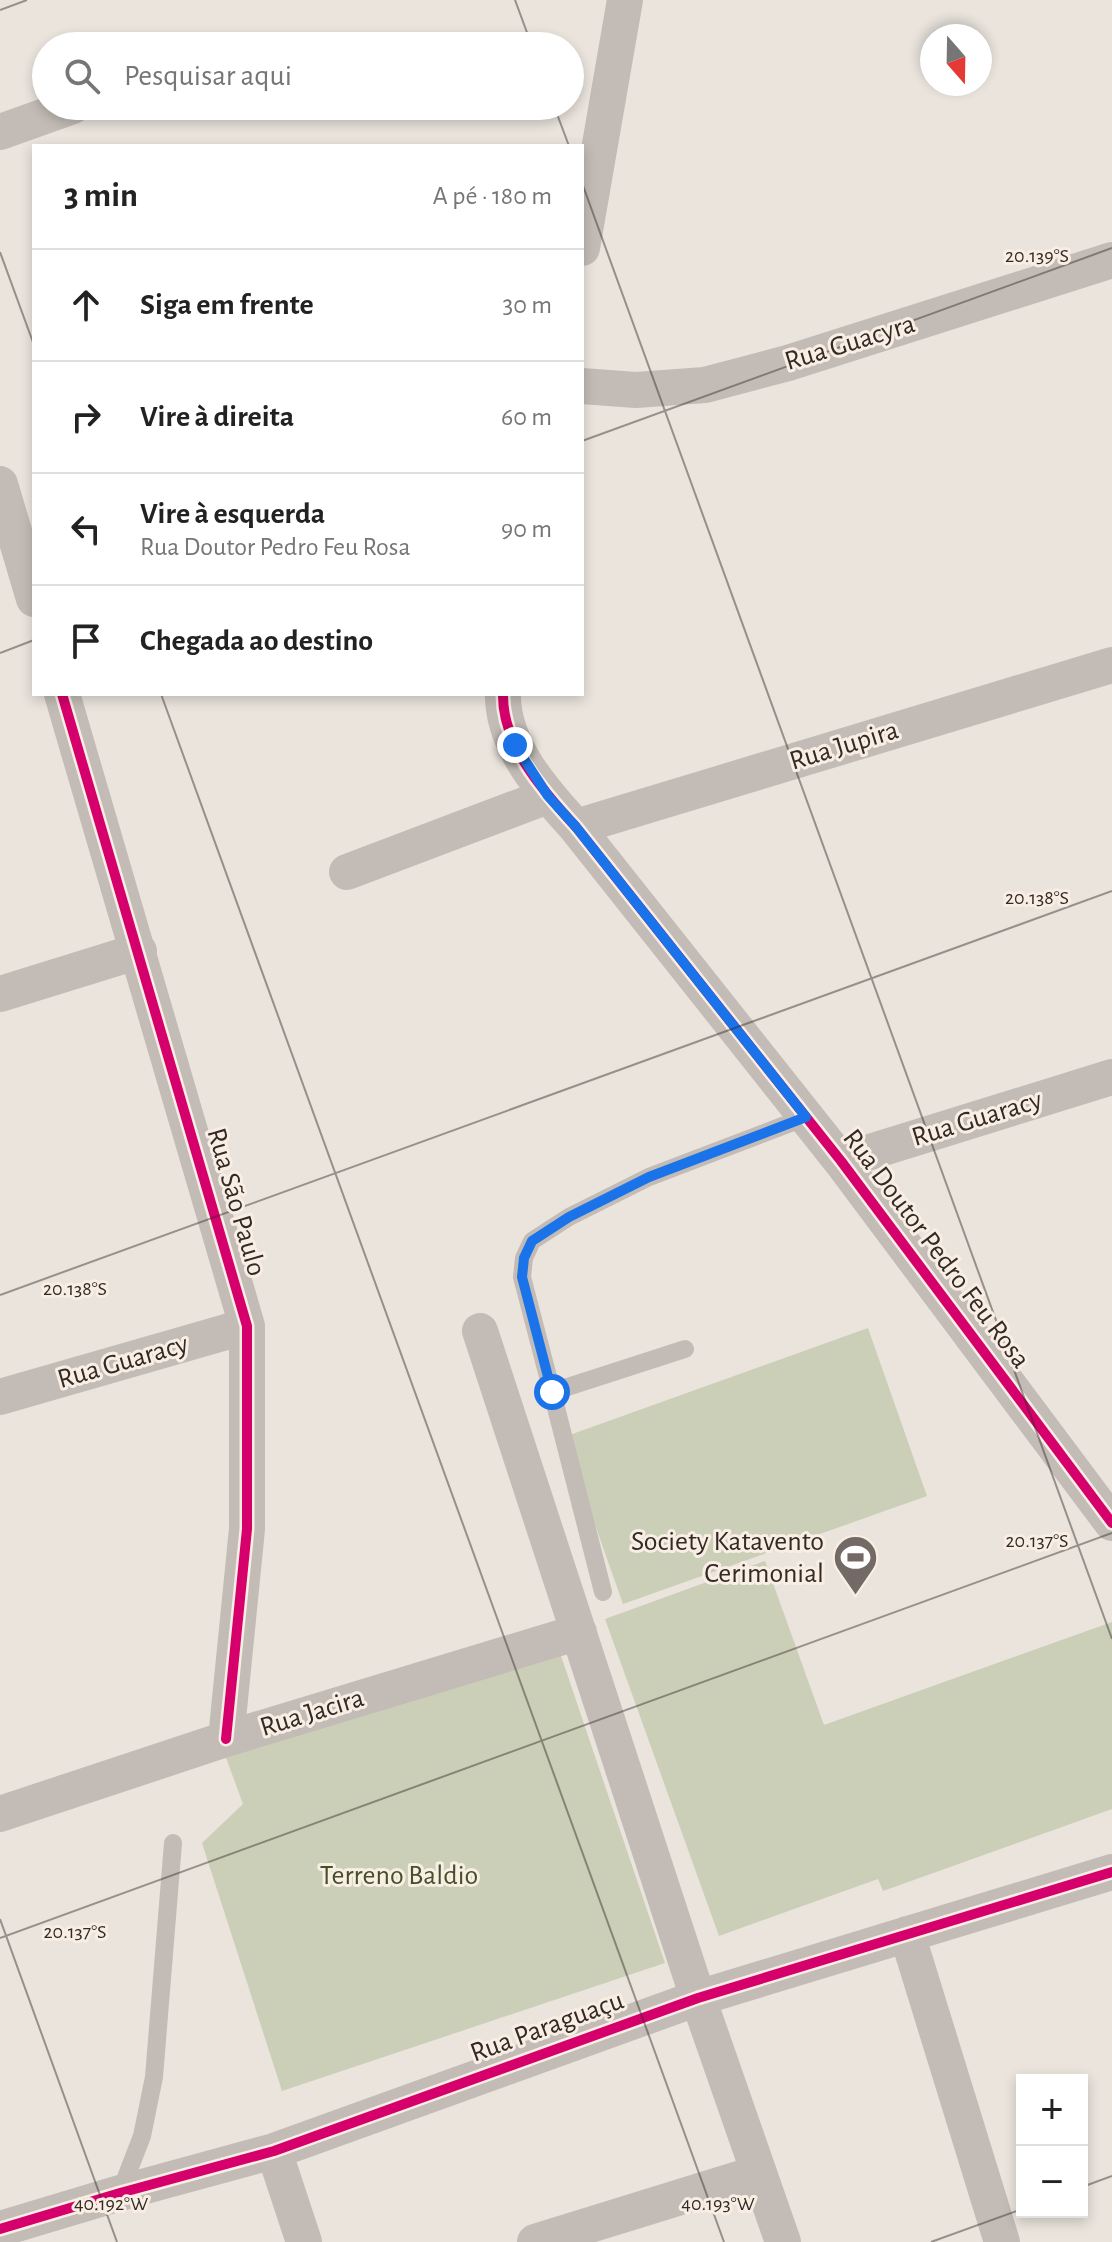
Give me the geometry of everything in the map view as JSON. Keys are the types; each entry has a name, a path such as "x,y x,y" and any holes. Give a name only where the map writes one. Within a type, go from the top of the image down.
{"street":[{"path":"584,237 628,1"},
{"path":"0,132 34,120"},
{"name":"Rua Guacyra","path":"584,386 636,390 705,385 788,363 1112,260"},
{"path":"0,484 19,559 32,594"},
{"name":"Rua Jupira","path":"576,827 1112,665"},
{"name":"Rua São Paulo","path":"63,696 247,1326 247,1529 226,1739"},
{"name":"Rua Doutor Pedro Feu Rosa","path":"503,696 509,733 548,796 576,827 1098,1483 1112,1523"},
{"path":"347,872 548,796"},
{"path":"0,994 139,951"},
{"name":"Rua Guaracy","path":"841,1161 1112,1077"},
{"name":"Rua Guaracy","path":"0,1397 247,1326"},
{"path":"480,1331 698,1998 783,2242"},
{"name":"Rua Jacira","path":"0,1814 226,1739 579,1632"},
{"name":"Rua Paraguaçu","path":"0,2229 274,2151 698,1998 1112,1872"},
{"path":"907,1934 1002,2242"},
{"path":"274,2151 304,2242"},
{"path":"535,2242 758,2173"}],"lane":[{"path":"603,1592 522,1277 524,1258 532,1241 569,1217 649,1177 806,1117"},
{"path":"552,1392 685,1349"},
{"path":"120,2193 142,2136 154,2077 173,1843"}],"green space":[{"path":"868,1328 927,1496 623,1604 564,1437"},
{"path":"765,1561 824,1725 1112,1622 1112,1809 883,1891 878,1879 719,1936 605,1619"},
{"name":"Terreno Baldio","path":"559,1650 665,1963 282,2091 202,1843 243,1804 225,1755"}],"cycle path":[{"path":"63,696 247,1326 247,1529 226,1739"},
{"path":"503,696 509,731 538,783 841,1161 1112,1523"},
{"path":"0,2229 274,2151 698,1998 1112,1872"}],"place":[{"name":"Society Katavento Cerimonial","path":"855,1597"}],"route":[{"path":"515,745 548,796 576,827 806,1117 649,1177 569,1217 532,1241 524,1258 522,1277 552,1392"}]}
